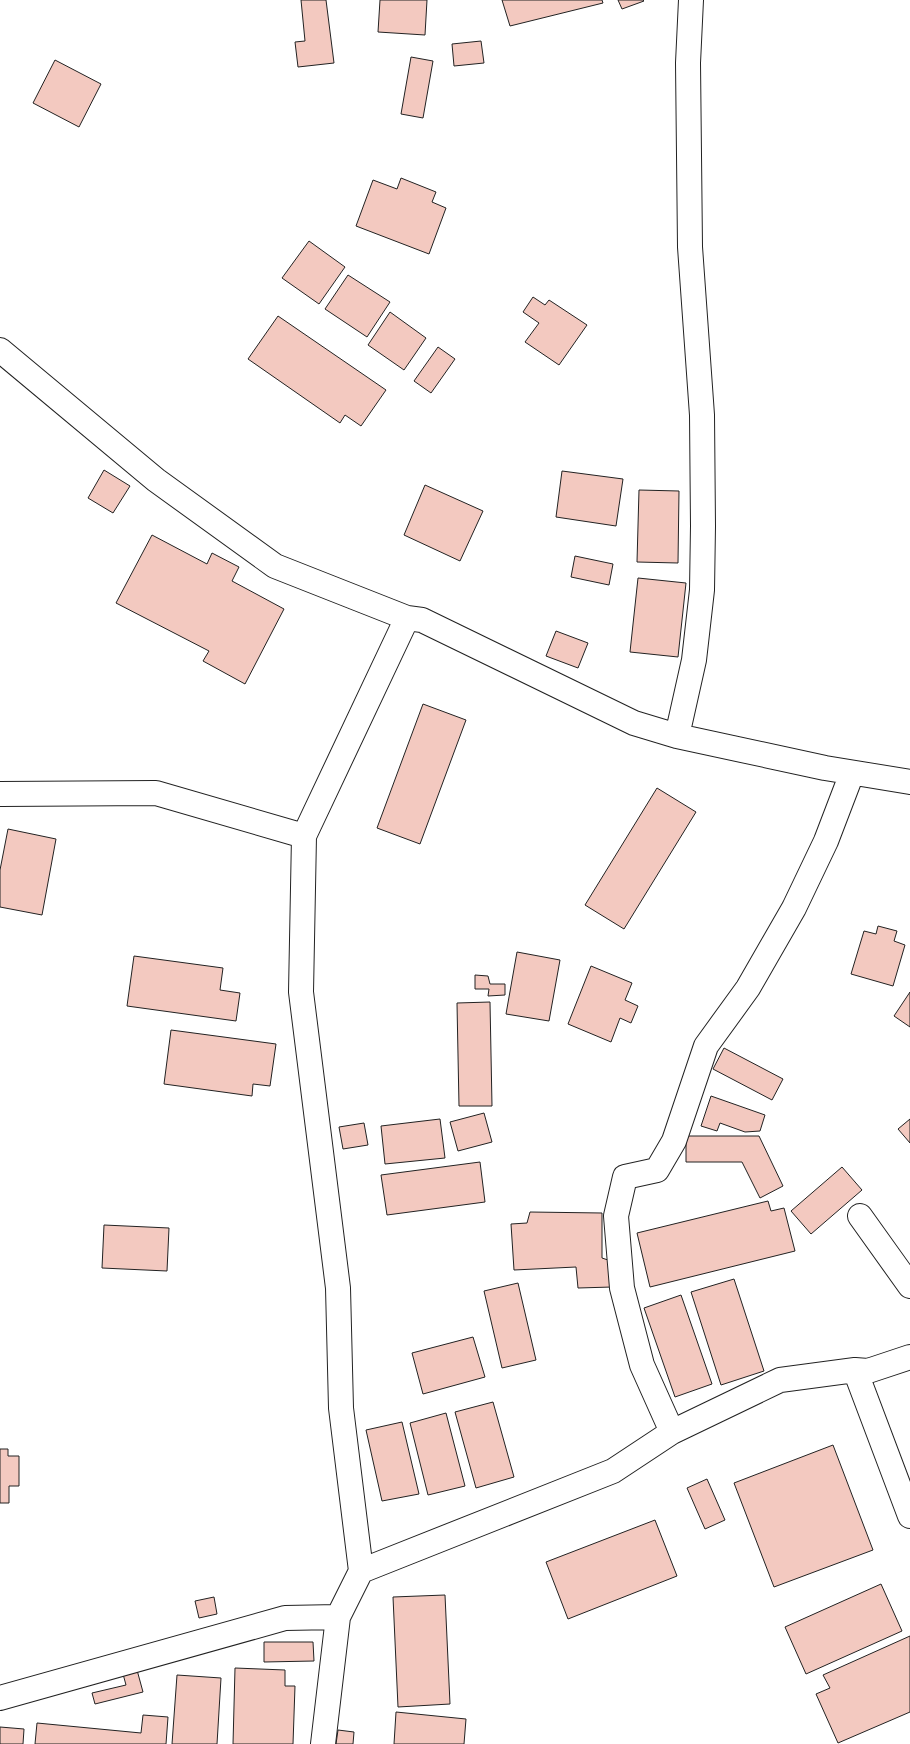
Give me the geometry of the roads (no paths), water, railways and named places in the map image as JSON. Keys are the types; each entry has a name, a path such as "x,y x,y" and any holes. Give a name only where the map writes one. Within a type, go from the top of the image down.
{"street":[{"path":"677,736 694,660 702,590 702,415 690,247 688,64 691,0"},
{"path":"0,350 156,480 275,566 407,618 422,620 634,723 677,736 852,773 910,782"},
{"path":"323,1744 338,1617 360,1571 341,1408 338,1288 301,992 304,836 407,618"},
{"path":"672,1432 642,1365 622,1288 616,1216 624,1177 657,1170 674,1141 706,1046 748,988 794,908 826,840 852,773"},
{"path":"0,794 156,793 304,836"},
{"path":"860,1216 910,1286"},
{"path":"360,1571 613,1471 672,1432 780,1380 854,1370 868,1371 910,1357"},
{"path":"854,1370 910,1516"},
{"path":"0,1698 285,1618 338,1617"}]}
